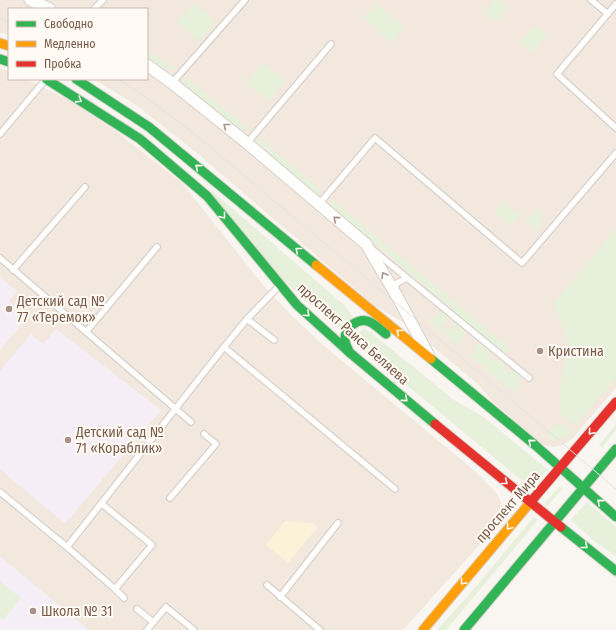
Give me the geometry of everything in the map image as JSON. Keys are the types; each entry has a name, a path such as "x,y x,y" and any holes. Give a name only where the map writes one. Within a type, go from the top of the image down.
{"street":[{"path":"30,0 48,8"},
{"path":"148,65 247,143 366,244 394,291 430,358"},
{"name":"проспект Раиса Беляева","path":"48,80 140,139 207,196 297,305 349,352 491,471 616,571"},
{"name":"проспект Раиса Беляева","path":"78,80 149,127 430,358 616,517"},
{"path":"349,352 345,339 348,329 353,323 361,321 370,323 408,351 430,358"},
{"name":"проспект Мира","path":"423,630 616,402"},
{"path":"464,630 616,449"}],"lane":[{"path":"95,8 103,0"},
{"path":"172,83 245,0"},
{"path":"591,0 608,14"},
{"path":"616,4 557,74 616,128"},
{"path":"247,143 331,44"},
{"path":"0,134 45,80"},
{"path":"319,204 376,138 522,263 616,154"},
{"path":"13,270 85,187"},
{"path":"366,244 529,378"},
{"path":"86,332 157,247"},
{"path":"0,258 191,422"},
{"path":"394,291 397,283 407,278"},
{"path":"67,548 224,347 247,319 280,285"},
{"path":"247,319 274,340"},
{"path":"224,347 395,489"},
{"path":"170,498 216,444 204,434"},
{"path":"0,492 124,598"},
{"path":"102,504 152,545 115,589"},
{"path":"280,597 338,523"},
{"path":"267,585 320,630"},
{"path":"147,630 166,606 194,630"},
{"path":"137,609 153,622"}],"shaded area":[{"path":"0,0 616,0 616,388 572,439 563,445 553,447 543,445 492,401 478,384 403,322 374,305 197,153 136,105 96,80 148,80 148,8 8,8 8,35 0,33"},
{"path":"0,68 8,71 8,80 29,80 68,100 118,133 182,183 263,285 290,314 324,346 476,472 495,491 501,501 503,511 499,523 403,630 0,630"},
{"name":"Детский сад № 77 «Теремок»","path":"0,278 17,291 9,301 28,317 0,350"},
{"name":"Детский сад № 71 «Кораблик»","path":"56,329 161,410 65,524 0,469 0,371 31,334 43,344"},
{"name":"Школа № 31","path":"0,556 43,592 89,630 0,630"}],"green space":[{"path":"495,0 499,0 508,8 496,22 484,12"},
{"path":"194,3 216,21 199,41 177,23"},
{"path":"377,3 404,28 391,43 364,18"},
{"path":"534,25 547,35 533,53 520,43"},
{"path":"148,52 176,69 169,71 148,59"},
{"path":"263,63 285,81 268,101 246,83"},
{"path":"183,75 249,129 241,130 183,83"},
{"path":"260,138 323,192 316,194 256,143"},
{"path":"212,191 343,304 354,318 342,332 285,282 210,193"},
{"path":"330,198 513,351 503,353 331,206"},
{"path":"504,202 519,215 510,226 495,213"},
{"path":"536,209 543,215 538,220 543,224 538,231 526,221"},
{"path":"616,229 616,378 576,425 560,413 560,385 569,346 554,303"},
{"path":"442,310 447,314 447,323 441,325 442,329 448,328 451,331 453,330 453,325 455,322 458,323 464,331 463,341 460,342 460,346 453,342 430,322 430,318 439,317 438,311"},
{"path":"364,329 370,332 454,400 484,417 548,470 531,488 357,344 356,336"},
{"path":"477,344 482,345 485,351 488,349 492,359 503,363 507,374 516,369 519,374 520,384 516,390 517,393 514,393 512,388 509,390 505,386 505,379 502,383 482,365 471,358 470,355 474,354 474,349"},
{"path":"562,424 571,432 568,435 559,440 546,436 556,425"},
{"path":"616,424 616,430 602,448 599,445"},
{"path":"560,486 563,488 547,507 544,504"},
{"path":"587,502 616,527 616,556 598,544 571,520"},
{"path":"534,517 538,520 446,630 437,630 474,589"},
{"path":"0,581 21,598 3,620 0,618"}],"sand":[{"path":"285,521 313,523 317,528 288,563 266,545"}],"tram line":[{"path":"0,18 8,22"},
{"path":"120,80 188,129 616,489"}],"traffic: fast":[{"path":"0,59 8,62"},
{"path":"48,80 140,139 207,196 297,305 349,352 435,424"},
{"path":"78,80 149,127 316,265"},
{"path":"349,352 345,342 345,335 350,327 357,322 370,322 386,334"},
{"path":"431,359 535,445 616,517"},
{"path":"464,630 616,449"},
{"path":"561,527 616,571"}],"traffic: slow":[{"path":"0,43 8,46"},
{"path":"316,265 431,359"},
{"path":"423,630 534,498"}],"traffic: jam":[{"path":"534,498 616,402"},
{"path":"435,424 561,527"}],"place":[{"name":"Детский сад № 77 «Теремок»","path":"9,309"},
{"name":"Кристина","path":"540,351"},
{"name":"Детский сад № 71 «Кораблик»","path":"68,440"},
{"name":"Школа № 31","path":"33,611"}]}
